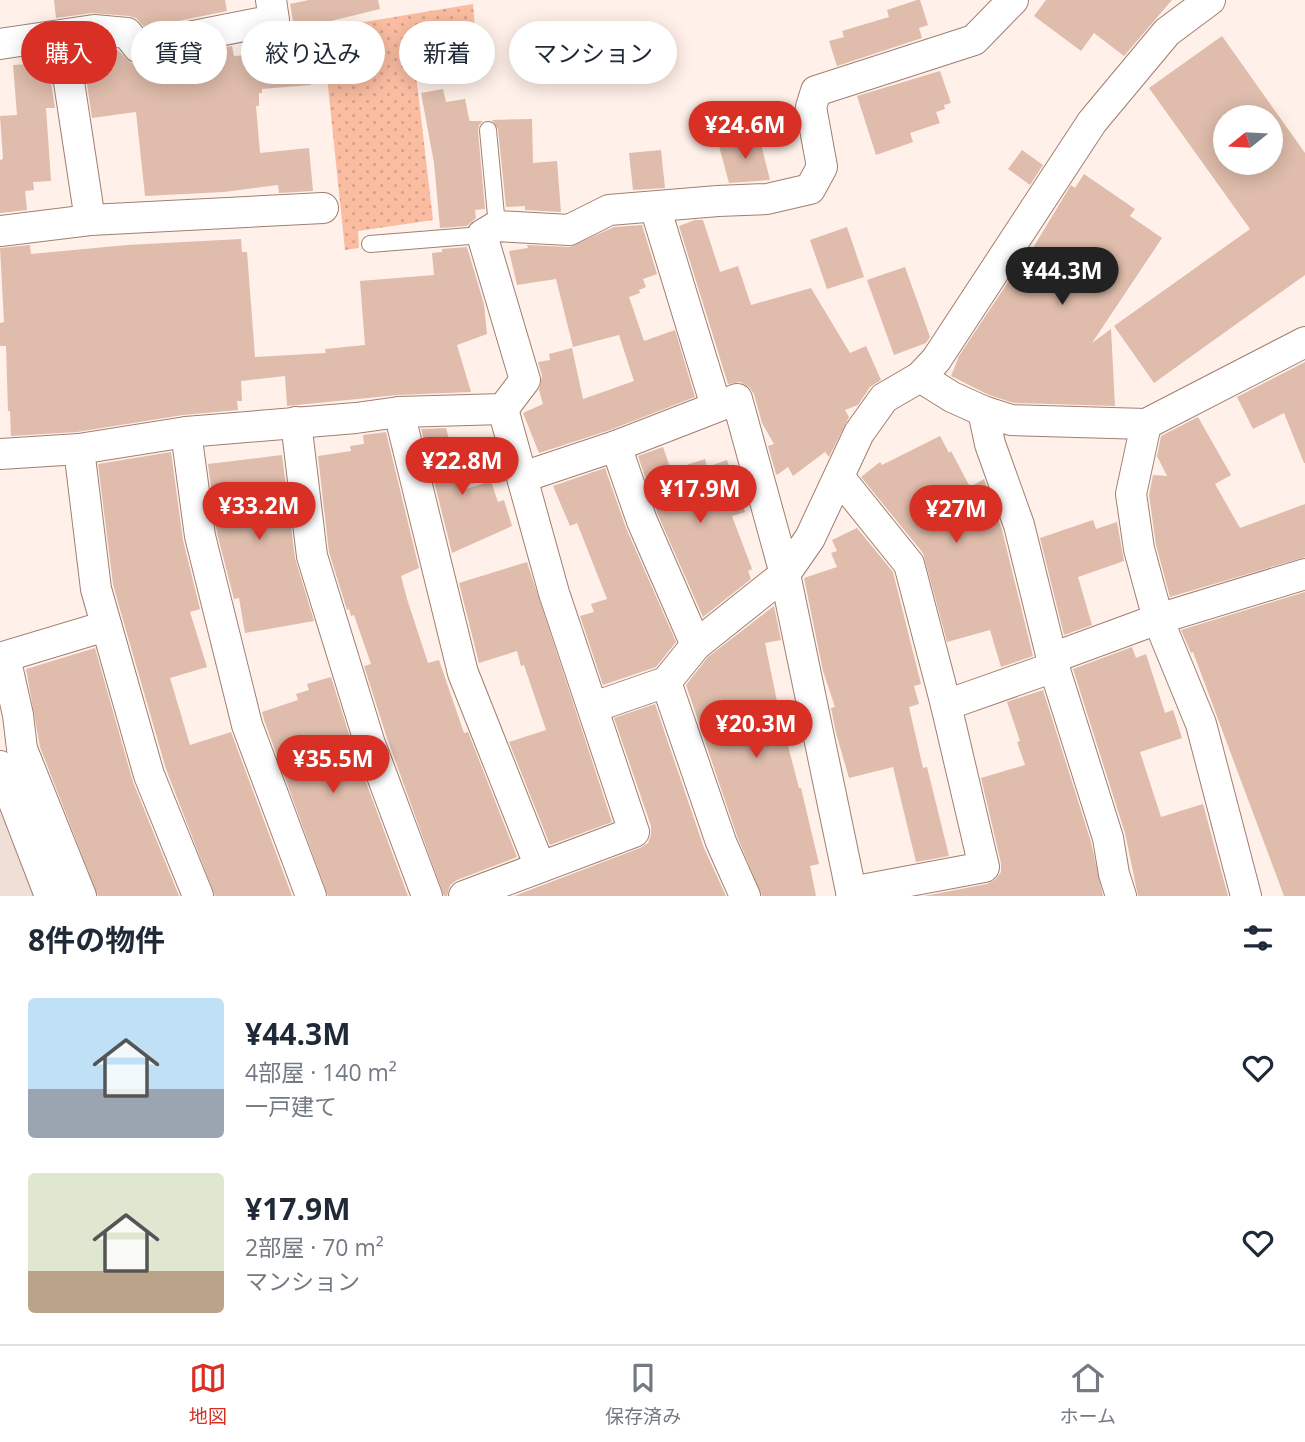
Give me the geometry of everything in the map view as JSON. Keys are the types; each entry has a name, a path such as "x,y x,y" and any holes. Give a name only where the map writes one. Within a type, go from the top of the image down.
{"street":[{"path":"117,32 127,33 138,47 274,20 271,0"},
{"path":"503,409 525,380 490,230 569,230 609,210 767,200 810,189 822,167 811,107 816,91 974,40 1013,0"},
{"path":"594,707 666,682 696,645 785,574 810,538 859,433 884,398 920,377 936,360 1092,122 1167,32 1210,0"},
{"path":"0,44 21,41"},
{"path":"69,84 90,220"},
{"path":"655,207 716,406"},
{"path":"0,231 90,220 323,208"},
{"path":"920,377 952,397 1011,420 1146,424 1305,342"},
{"path":"523,477 616,446 737,400 785,574 851,894 984,867 909,564 839,477"},
{"path":"2,446 79,449 186,432 399,412 503,409"},
{"path":"464,896 634,832 554,593 503,409"},
{"path":"983,411 990,444 1022,537 1053,663 1108,838 1121,896"},
{"path":"399,412 463,673 540,867"},
{"path":"296,422 312,556 369,741 427,896"},
{"path":"1146,424 1131,494 1139,549 1158,619 1201,724 1246,896"},
{"path":"186,432 200,536 247,725 311,896"},
{"path":"616,446 642,521 696,645"},
{"path":"79,449 96,589 149,775 198,896"},
{"path":"946,705 1158,619 1305,574"},
{"path":"81,896 22,749 18,715 3,658 106,626"},
{"path":"666,682 721,842 745,896"},
{"path":"0,766 50,896"}],"lane":[{"path":"370,244 490,230 488,130"}],"shaded area":[{"path":"473,4 474,21 399,21 399,84 417,84 433,220 358,231 359,248 345,250 328,84 385,84 385,21 370,21"},
{"path":"0,803 37,896 0,896"}],"building":[{"path":"54,0 225,0 227,11 179,21 139,21 129,16 92,13 56,18"},
{"path":"309,0 378,0 380,9 331,21 293,21 290,4"},
{"path":"920,0 928,25 919,28 922,38 837,66 829,41 844,37 842,31 889,17 887,10"},
{"path":"1046,0 1172,0 1124,56 1094,33 1081,51 1034,16"},
{"path":"1222,36 1271,105 1213,105 1213,175 1283,175 1283,122 1305,153 1305,275 1154,383 1114,326 1250,229 1149,88"},
{"path":"232,46 234,56 241,55 241,84 311,84 262,89 262,93 259,93 259,106 256,106 260,153 309,148 313,191 279,193 278,185 224,192 145,196 136,112 92,118 87,84 117,84 117,50 131,63 131,84 227,84 227,47"},
{"path":"13,65 21,65 21,84 51,84 55,108 46,108 51,181 33,182 34,190 25,191 27,210 0,213 0,160 3,159 0,116 17,115"},
{"path":"940,71 951,103 936,112 940,123 910,133 913,142 876,155 857,96"},
{"path":"443,89 446,102 465,99 470,121 483,121 478,131 485,209 475,210 476,218 467,226 440,228 434,163 421,93"},
{"path":"532,119 533,163 557,161 561,212 525,210 525,206 506,207 498,129 492,120"},
{"path":"759,136 770,180 729,183 719,146"},
{"path":"661,150 665,188 633,190 629,153"},
{"path":"1022,150 1043,165 1030,185 1008,169"},
{"path":"1084,174 1135,209 1130,216 1162,238 1092,343 1111,329 1115,406 1014,403 989,395 951,376 959,356 1010,279 1013,281 1071,185 1075,188"},
{"path":"703,220 720,272 738,266 751,305 811,288 850,353 866,346 881,380 870,387 858,405 845,410 849,417 829,457 825,452 793,476 788,467 776,474 768,446 774,444 762,423 754,394 740,382 728,384 679,226"},
{"path":"642,225 657,274 643,279 646,287 639,290 640,293 629,297 644,341 675,330 695,397 610,430 539,453 523,413 543,404 539,390 542,376 538,362 550,360 549,354 572,348 583,399 634,381 619,335 573,347 556,279 517,285 509,251 528,248 527,245 569,247 614,227"},
{"path":"847,227 864,277 827,289 810,240"},
{"path":"241,239 242,252 247,252 255,357 326,353 325,349 365,345 360,281 434,275 432,253 442,252 442,249 467,247 484,304 487,334 457,345 471,392 398,395 287,406 285,376 241,381 242,401 237,401 238,410 183,415 77,432 11,436 6,346 0,346 0,323 4,322 0,248 30,245 31,254 127,245"},
{"path":"905,267 930,337 926,343 894,355 867,280"},
{"path":"1305,362 1304,463 1284,413 1253,429 1237,397"},
{"path":"1198,417 1231,475 1215,484 1240,528 1305,504 1305,557 1170,597 1156,545 1149,495 1153,475 1167,476 1157,456 1161,436"},
{"path":"446,428 463,490 491,481 498,502 504,500 512,526 452,553 421,429"},
{"path":"386,432 419,568 401,576 407,599 428,663 439,660 464,733 468,732 517,857 457,880 450,885 447,896 444,896 386,735 364,666 371,664 354,615 351,616 349,609 347,610 329,552 318,456 351,451 350,446 364,444 363,435"},
{"path":"940,436 970,487 984,479 1002,530 1033,656 1001,667 990,630 947,642 923,553 861,477 880,462 882,465"},
{"path":"663,447 671,470 705,459 707,467 727,460 745,512 732,516 752,569 748,571 751,579 703,617 658,515 638,456"},
{"path":"171,452 183,540 200,609 190,612 207,667 170,678 190,745 231,732 292,896 215,896 166,769 113,584 98,464"},
{"path":"282,455 295,558 314,621 245,633 239,598 234,599 217,533 208,464"},
{"path":"605,468 626,528 676,642 656,667 603,685 580,616 594,612 591,604 607,599 577,523 570,526 553,486"},
{"path":"1093,520 1096,529 1117,522 1124,561 1078,577 1092,625 1064,635 1040,538"},
{"path":"857,528 893,572 921,684 914,686 919,704 909,707 923,768 927,767 949,856 916,862 893,767 849,778 836,733 831,708 835,707 823,671 804,578 837,567 831,553 837,551 832,540"},
{"path":"527,562 612,822 550,845 509,742 546,730 524,665 521,666 517,651 479,663 459,583"},
{"path":"1305,592 1305,896 1284,896 1193,652 1191,653 1181,630"},
{"path":"774,606 781,640 765,643 779,711 819,864 810,866 816,896 762,896 737,836 686,685 708,657"},
{"path":"1132,647 1136,658 1146,654 1165,713 1173,710 1182,738 1140,752 1161,817 1203,804 1228,896 1138,896 1125,833 1073,669"},
{"path":"95,648 133,782 179,896 98,896 40,747 26,669"},
{"path":"331,677 353,747 408,896 328,896 264,720 262,712 298,700 296,694 309,690 307,684"},
{"path":"1043,690 1091,842 1103,896 924,896 987,884 995,880 1001,872 981,778 1025,765 1007,702"},
{"path":"655,704 704,848 726,896 514,896 648,843 651,826 614,718"}]}
